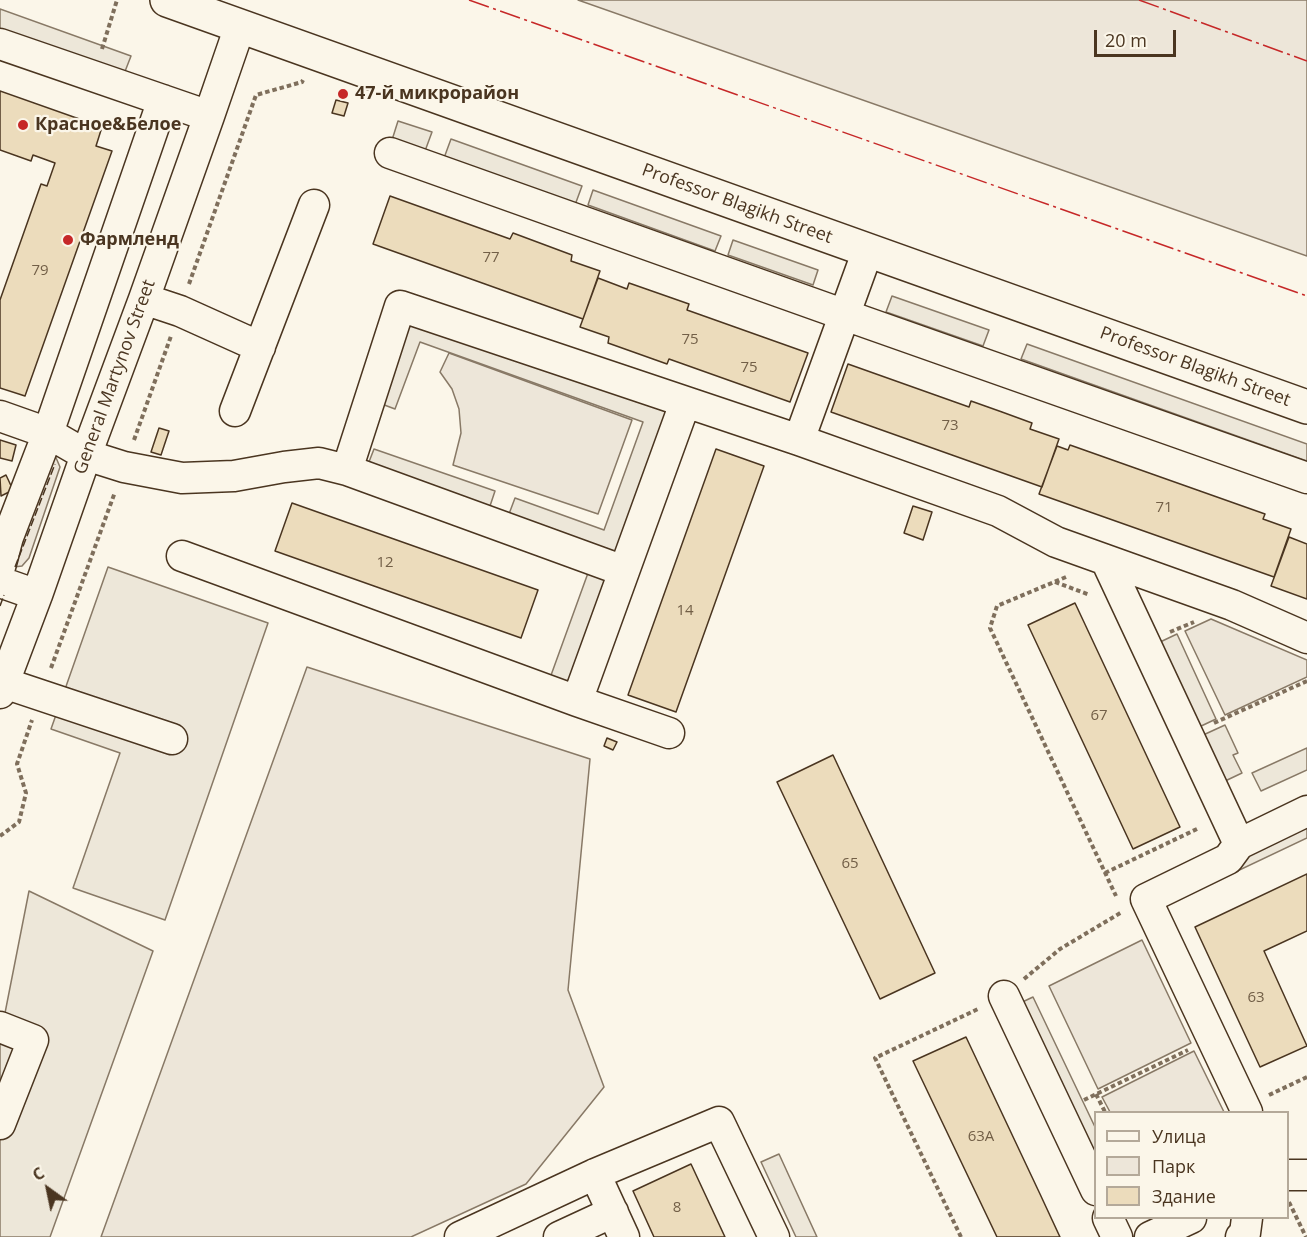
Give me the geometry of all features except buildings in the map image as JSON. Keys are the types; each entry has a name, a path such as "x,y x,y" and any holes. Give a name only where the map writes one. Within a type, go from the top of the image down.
{"main road":[{"name":"Professor Blagikh Street","path":"167,0 1307,407"}],"street":[{"name":"General Martynov Street","path":"2,688 144,299 240,26"},
{"path":"0,44 209,116"},
{"path":"0,567 4,530 48,433 163,100"},
{"path":"390,153 1307,478"},
{"path":"235,411 314,205"},
{"path":"799,440 868,250"},
{"path":"144,299 180,311 260,347"},
{"path":"347,471 400,306 799,440 998,511 1056,542 1232,605 1307,638"},
{"path":"577,701 685,403"},
{"path":"0,416 48,433 86,455 124,467 182,477 234,476 319,463 347,471 624,571"},
{"path":"182,556 669,733"},
{"path":"1106,560 1239,844"},
{"path":"0,582 37,596"},
{"path":"2,688 41,695 172,739"},
{"path":"1246,1110 1212,1038 1135,905 1228,859 1239,844 1307,811"},
{"path":"1004,996 1094,1188"},
{"path":"0,1027 33,1040 0,1124"},
{"path":"466,1236 595,1174 719,1122 774,1237"},
{"path":"559,1237 618,1225 595,1174"},
{"path":"1289,1175 1307,1175"},
{"path":"1108,1219 1117,1237"},
{"path":"1150,1237 1189,1219"},
{"path":"1241,1237 1245,1233 1247,1219"}],"path":[{"path":"93,76 117,0"},
{"path":"0,837 19,822 26,793 17,764 256,95 302,82 312,52"},
{"path":"961,1237 875,1058 1004,996 1060,949 1135,905 1105,873 990,628 997,606 1106,560"},
{"path":"1054,581 1095,597"},
{"path":"1145,643 1232,605"},
{"path":"1188,735 1307,681"},
{"path":"1105,873 1225,815"},
{"path":"1059,1112 1212,1038"},
{"path":"1246,1110 1307,1077"},
{"path":"1096,1094 1105,1111"},
{"path":"1289,1202 1306,1237"}],"green space":[{"path":"578,0 1307,0 1307,256"},
{"path":"449,353 632,420 598,514 453,465 461,433 459,409 452,389 440,372"},
{"path":"54,453 60,467 29,558 22,566 14,567"},
{"path":"1211,619 1307,660 1307,677 1225,715 1185,631"},
{"path":"307,667 590,759 568,990 604,1087 526,1184 411,1237 101,1237"},
{"path":"1142,940 1191,1043 1098,1089 1049,986"},
{"path":"1194,1051 1224,1111 1109,1111 1102,1097"}],"shaded area":[{"path":"0,9 131,56 124,74 0,30"},
{"path":"398,121 432,132 425,151 392,140"},
{"path":"451,139 582,186 575,205 444,158"},
{"path":"593,190 721,236 715,251 588,205"},
{"path":"733,240 818,270 813,285 728,255"},
{"path":"892,296 989,330 983,346 886,312"},
{"path":"410,319 670,413 619,554 509,514 515,498 604,530 643,422 420,342 395,409 379,403"},
{"path":"1027,344 1307,444 1307,461 1021,359"},
{"path":"374,449 495,491 489,509 367,467"},
{"path":"108,567 268,623 165,920 73,888 120,753 51,729"},
{"path":"588,573 607,579 570,685 550,678"},
{"path":"1177,634 1216,719 1197,728 1158,643"},
{"path":"1225,725 1238,753 1233,755 1242,773 1223,782 1201,736"},
{"path":"1307,748 1307,770 1261,791 1252,773"},
{"path":"1307,825 1307,838 1170,903 1166,893"},
{"path":"29,891 153,951 50,1237 0,1237 0,1026 5,1013"},
{"path":"1033,997 1094,1125 1094,1168 1016,1005"},
{"path":"779,1154 817,1237 796,1237 761,1162"}],"fence":[{"path":"15,567 55,464"},
{"path":"0,606 4,595"}],"power":[{"path":"469,0 1307,296"},
{"path":"1139,0 1307,61"}],"place":[{"name":"47-й микрорайон","path":"343,94"},
{"name":"Красное&Белое","path":"23,125"},
{"name":"Фармленд","path":"68,240"}]}
